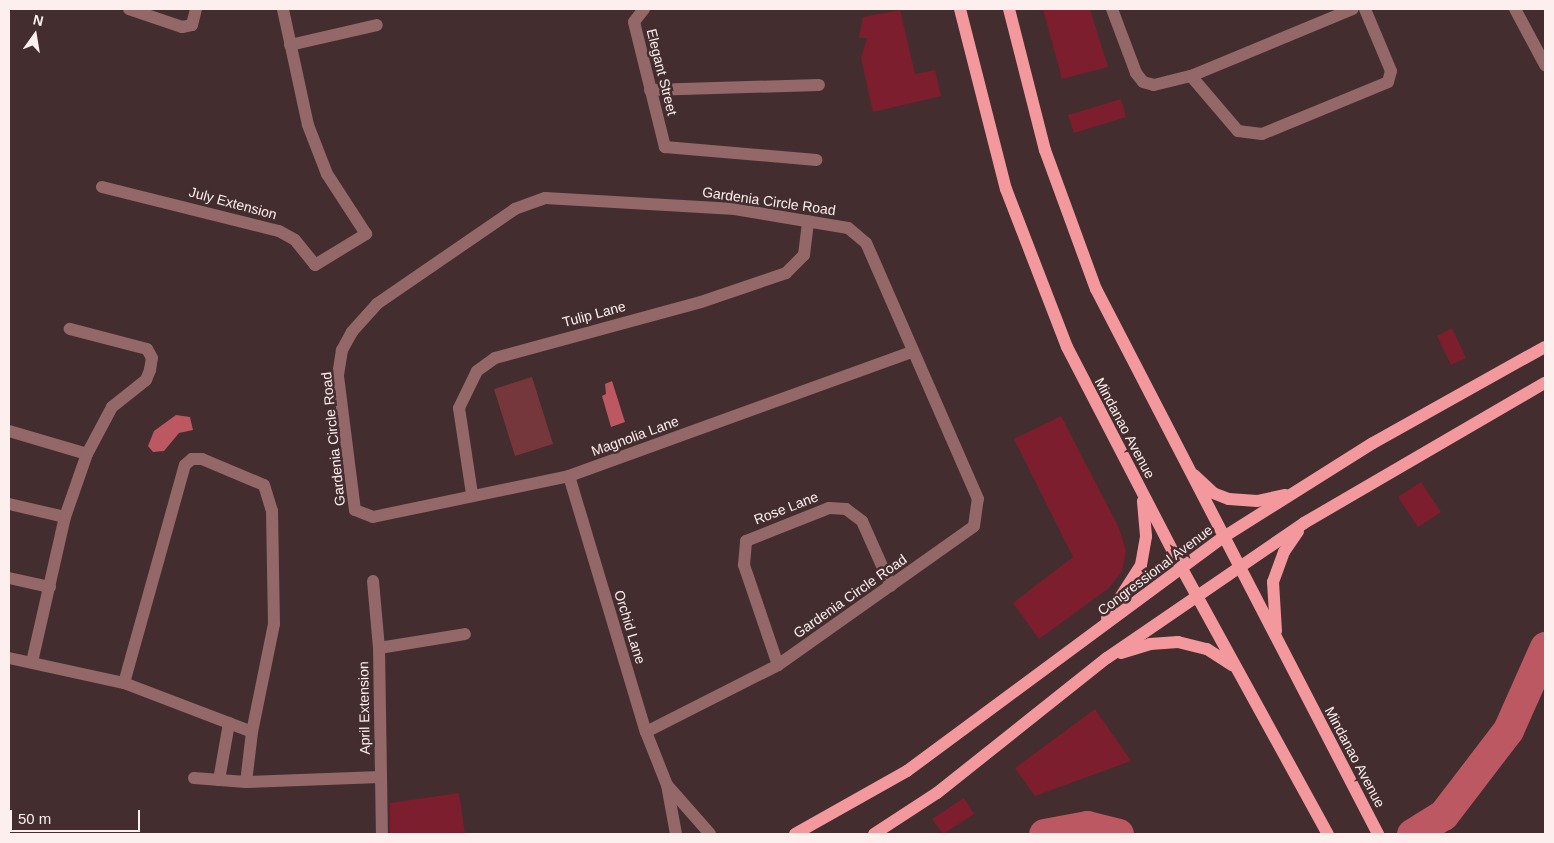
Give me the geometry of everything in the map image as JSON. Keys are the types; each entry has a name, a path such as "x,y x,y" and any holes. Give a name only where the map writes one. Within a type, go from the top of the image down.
{"main road":[{"name":"Mindanao Avenue","path":"960,9 995,153 1041,286 1096,406 1181,567 1328,834"},
{"name":"Mindanao Avenue","path":"1009,9 1031,102 1076,242 1115,332 1378,834"},
{"name":"Congressional Avenue","path":"795,834 907,772 1222,538 1296,491 1458,394 1545,347"},
{"path":"874,834 937,793 1107,658 1304,523 1459,429 1545,383"},
{"path":"1180,458 1205,486 1229,499 1257,501 1296,491"},
{"path":"1093,635 1126,594 1141,565 1146,536 1142,491"},
{"path":"1280,646 1272,610 1273,582 1284,552 1304,523"},
{"path":"1107,658 1150,644 1178,642 1207,649 1236,668"}],"street":[{"path":"130,9 182,28 192,25 196,9"},
{"path":"283,9 290,45 377,25"},
{"name":"Elegant Street","path":"644,9 634,22 665,147 816,160"},
{"path":"1112,9 1125,49 1143,82 1154,85 1191,76 1352,9"},
{"path":"1191,76 1238,131 1262,134 1388,82 1391,71 1365,9"},
{"path":"1515,9 1545,65"},
{"name":"July Extension","path":"102,187 280,231 295,240 315,265 366,234 327,174 308,126 290,45"},
{"path":"650,90 819,85"},
{"name":"Gardenia Circle Road","path":"361,515 355,510 338,376 342,350 377,304 515,209 545,198 735,209 848,228 866,243 911,352 978,499 978,515 974,526 778,665 646,732"},
{"name":"Tulip Lane","path":"472,494 459,408 477,371 496,358 701,302 786,273 804,255 808,221"},
{"path":"32,662 65,517 87,454 112,407 146,380 152,358 136,344 70,329"},
{"name":"Magnolia Lane","path":"361,515 374,517 472,494 569,476 911,352"},
{"path":"9,430 87,454"},
{"path":"124,683 184,465 192,459 202,459 264,485 272,511 274,624 252,732 246,782"},
{"name":"Orchid Lane","path":"569,476 646,732 667,785 676,834"},
{"path":"9,504 65,517"},
{"name":"Rose Lane","path":"778,665 744,565 746,541 828,508 846,509 862,521 891,586"},
{"path":"9,578 50,587"},
{"name":"April Extension","path":"373,581 378,648 382,834"},
{"path":"378,648 465,634"},
{"path":"9,658 124,683 252,732"},
{"path":"219,780 229,723"},
{"path":"194,778 246,782 380,777"},
{"name":"Orchid Lane","path":"667,785 710,834"}],"shaded area":[{"path":"532,377 553,444 515,456 494,389"},
{"path":"612,381 625,422 611,427 602,396 606,394 605,384"},
{"path":"176,415 190,417 193,430 179,433 164,451 153,452 148,446 154,431"}],"building":[{"path":"1043,9 1090,9 1108,67 1062,79"},
{"path":"900,10 915,74 935,70 941,96 873,112 861,58 867,38 859,38 863,17"},
{"path":"1121,99 1126,117 1074,133 1068,115"},
{"path":"1452,328 1466,358 1451,365 1437,336"},
{"path":"1061,416 1119,528 1126,551 1122,571 1109,588 1039,639 1013,603 1073,557 1014,439"},
{"path":"1421,482 1441,512 1418,527 1398,497"},
{"path":"1095,709 1131,761 1035,796 1015,768"},
{"path":"459,793 465,834 390,834 390,803"},
{"path":"964,798 974,814 943,834 932,819"}],"waterway":[{"path":"1412,834 1443,815 1508,730 1545,647"},
{"path":"1044,834 1087,826 1118,834"}]}
